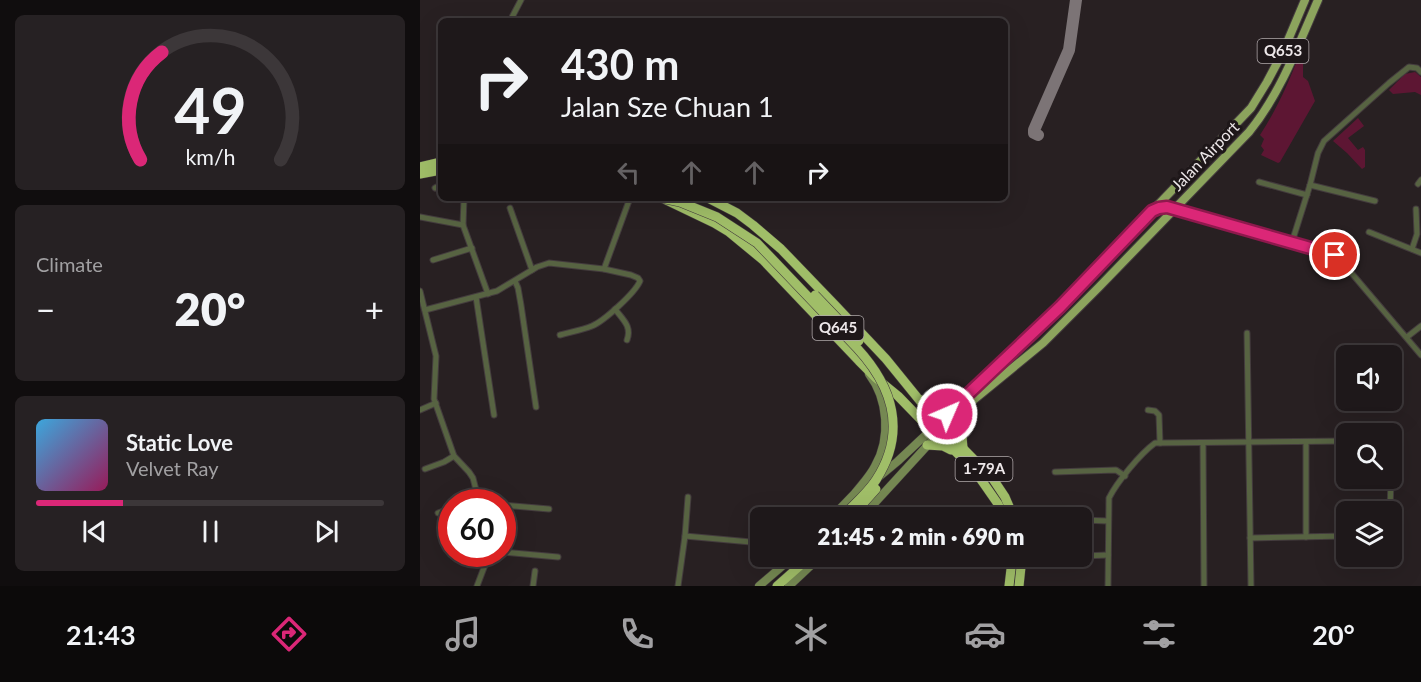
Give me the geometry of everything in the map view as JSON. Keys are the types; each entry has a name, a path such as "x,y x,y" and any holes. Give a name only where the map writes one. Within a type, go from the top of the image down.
{"highway":[{"path":"420,167 438,163"},
{"path":"420,174 438,171"},
{"path":"667,201 714,223 746,245 876,378 937,429"},
{"name":"Q645","path":"675,201 717,217 757,243 858,348 881,378 892,412 889,451 875,481 852,507"},
{"name":"Q645","path":"696,201 737,222 773,250 872,355 881,368 896,403 898,419 896,444 881,482 861,507"},
{"path":"714,201 753,225 781,249 886,359 918,398 937,429"},
{"path":"918,398 932,406 960,406 959,450"},
{"name":"1-79A","path":"937,429 993,479 1010,507"},
{"path":"927,445 959,450 999,507"},
{"path":"768,586 790,567"},
{"path":"777,586 799,567"},
{"path":"1009,586 1010,567"},
{"path":"1019,586 1022,567"}],"main road":[{"name":"Jalan Airport","path":"937,429 1060,307 1251,108 1272,72 1305,0"},
{"name":"Jalan Airport","path":"960,406 1043,343 1249,132 1269,106 1278,89 1318,0"},
{"path":"1152,211 1163,207 1174,210"},
{"path":"842,507 875,468 880,458 885,431 885,413 880,394 872,377 859,361"},
{"path":"856,492 894,465 937,429"},
{"path":"871,507 927,445 937,429"},
{"path":"759,586 781,567"},
{"path":"789,586 809,567"}],"street":[{"path":"512,18 521,0"},
{"path":"1292,242 1318,153 1324,141 1389,82 1409,67 1417,68 1421,72"},
{"path":"1259,182 1307,195"},
{"path":"1310,185 1375,201"},
{"path":"464,201 462,225 488,294"},
{"path":"604,269 629,201"},
{"path":"510,208 532,270"},
{"path":"1412,249 1417,234 1416,209"},
{"path":"1174,210 1321,250 1338,257 1421,355"},
{"path":"420,217 462,225"},
{"path":"1369,232 1421,253"},
{"path":"433,260 472,248"},
{"path":"425,310 497,291 543,264 549,263 604,269 635,276 640,281 636,289 615,309 591,327 560,335"},
{"path":"514,281 518,288 521,305 536,407"},
{"path":"420,291 436,356 434,390 436,404 454,456 473,478 476,489"},
{"path":"476,297 494,416"},
{"path":"615,309 630,332 627,340"},
{"path":"1407,338 1421,326"},
{"path":"1248,333 1251,586"},
{"path":"420,410 436,404"},
{"path":"1148,410 1155,411 1159,415 1160,443"},
{"path":"1108,586 1109,498 1152,445 1160,443 1336,441"},
{"path":"1306,442 1306,537"},
{"path":"1203,443 1204,586"},
{"path":"425,469 454,456"},
{"path":"1055,472 1116,470 1125,476"},
{"path":"678,586 688,496"},
{"path":"516,506 549,509"},
{"path":"1092,520 1108,521"},
{"path":"685,536 750,542"},
{"path":"1250,538 1336,536"},
{"path":"516,553 558,557"},
{"path":"1092,556 1108,555"},
{"path":"477,586 484,567"},
{"path":"533,586 535,571"}],"shaded area":[{"path":"1300,53 1303,58 1303,77 1308,81 1315,101 1278,163 1261,155 1264,150 1261,146 1264,139 1260,135 1282,95"},
{"path":"1415,72 1421,77 1421,95 1415,92 1393,94 1389,90 1405,74"},
{"path":"1358,118 1364,126 1348,138 1358,150 1363,147 1365,150 1365,167 1362,169 1333,141"}],"taxiway":[{"path":"1038,135 1034,133 1034,130 1069,50 1076,0"}],"route":[{"path":"947,414 1046,321 1152,211 1159,208 1167,207 1335,255"}]}
